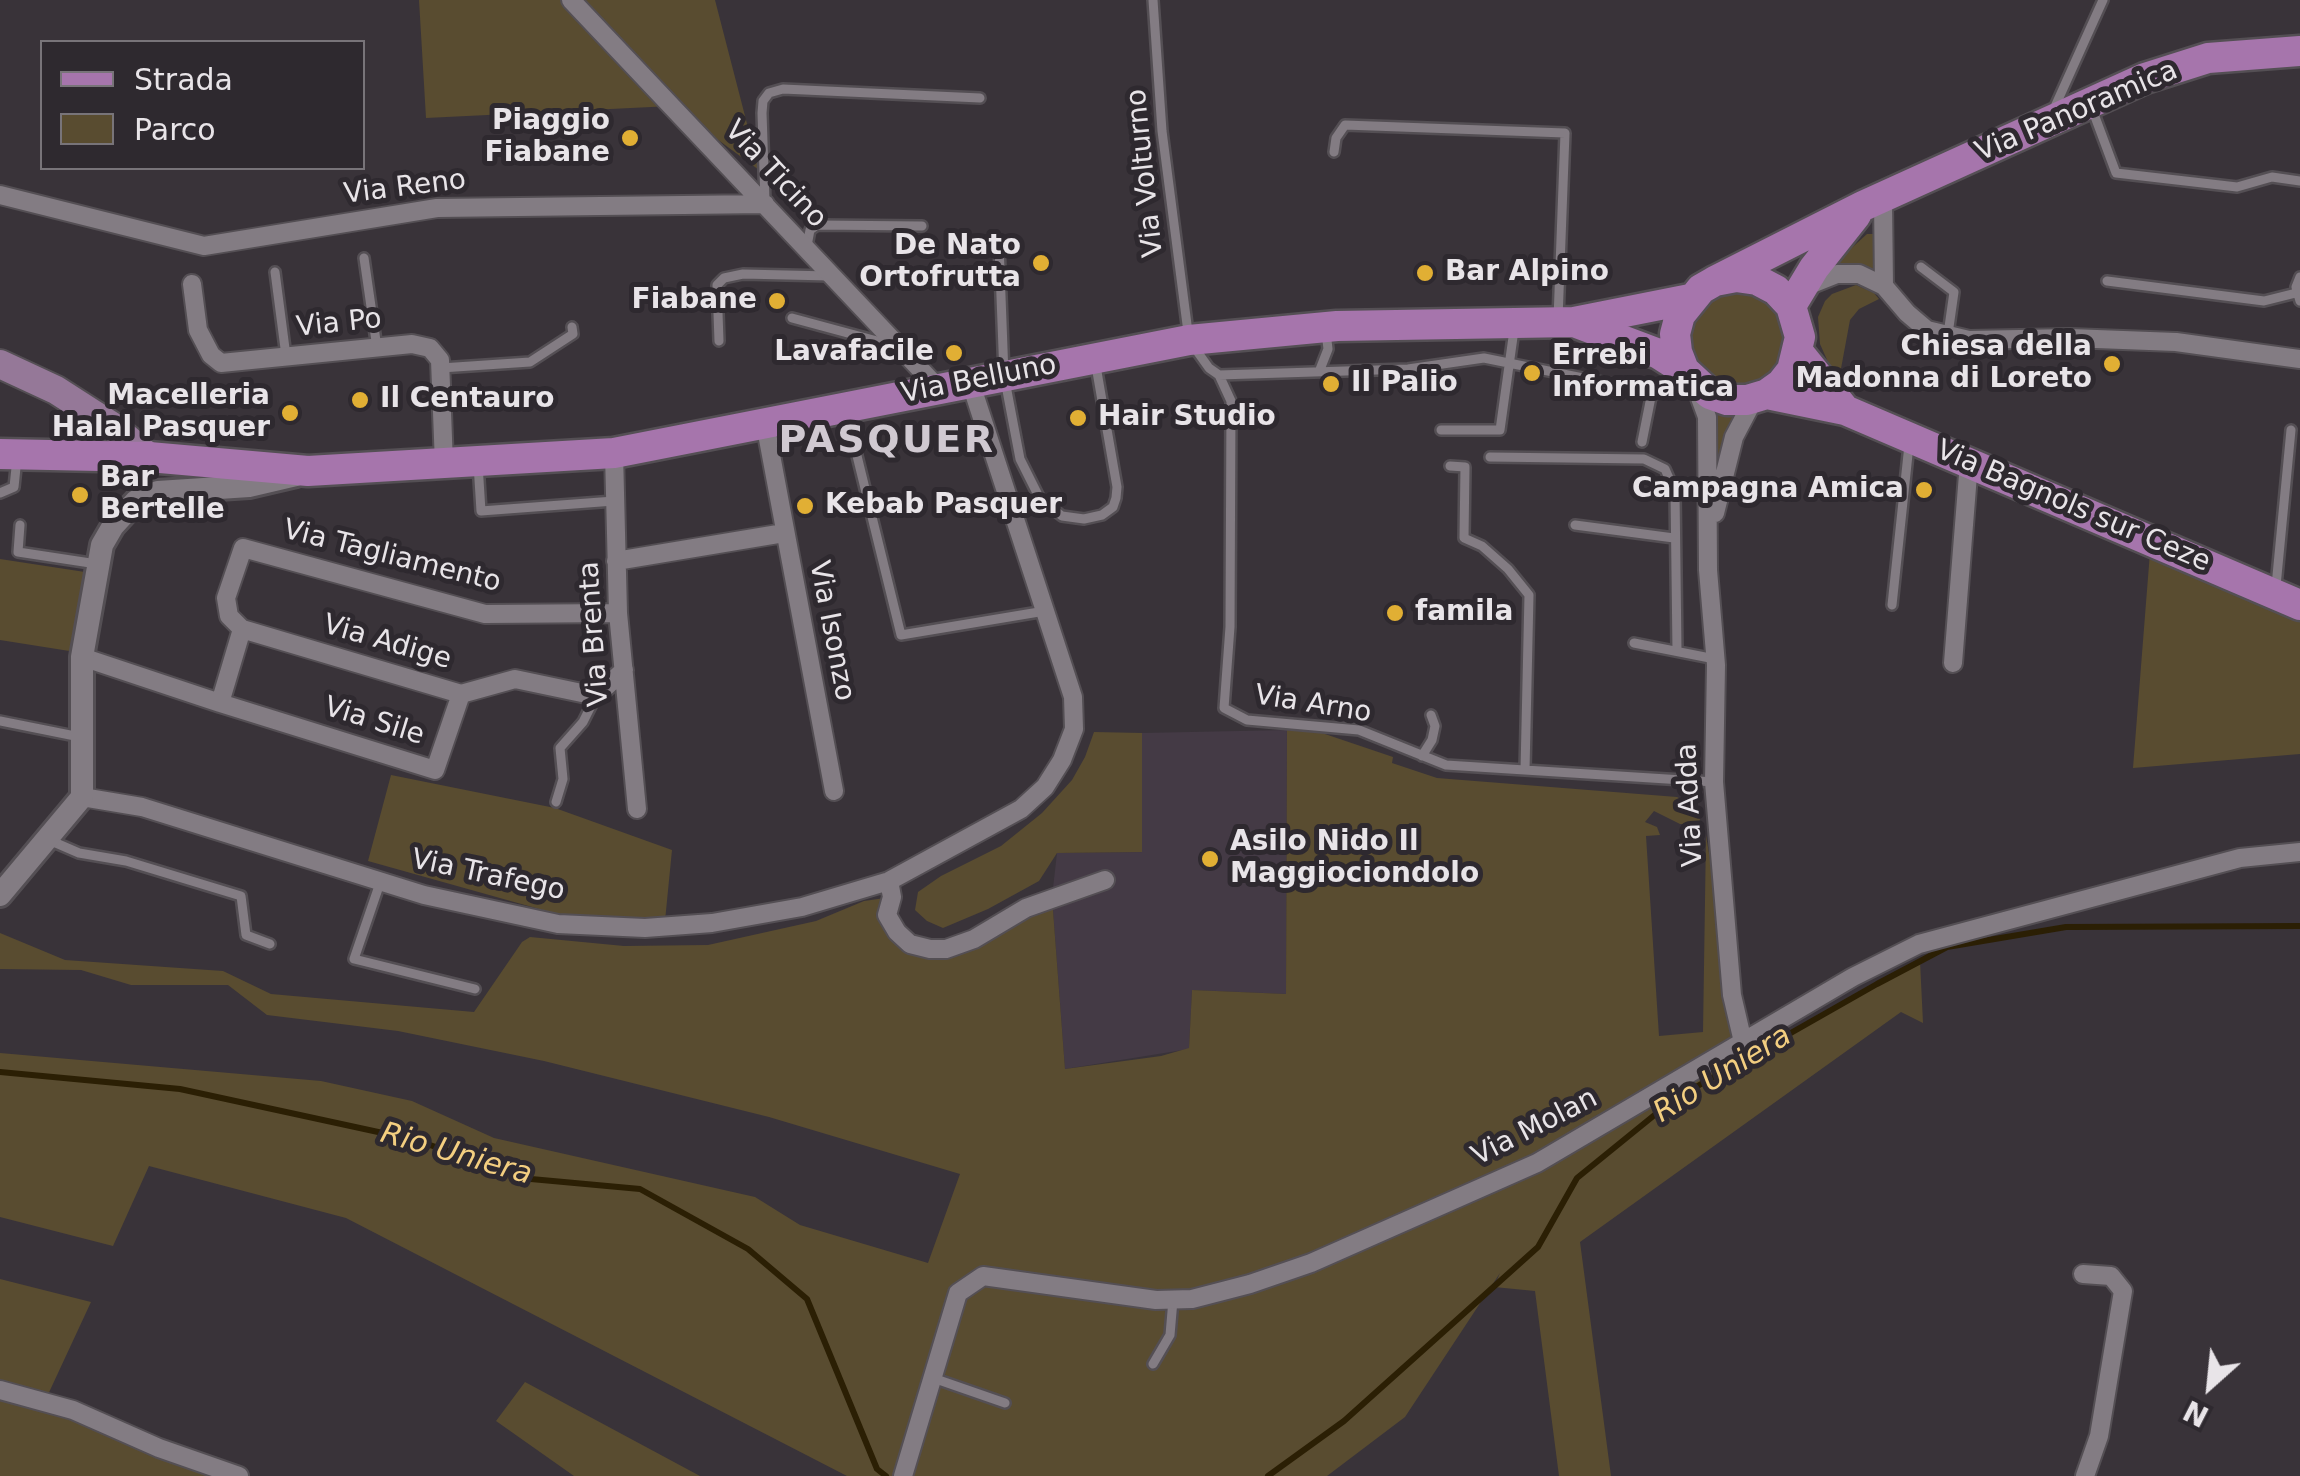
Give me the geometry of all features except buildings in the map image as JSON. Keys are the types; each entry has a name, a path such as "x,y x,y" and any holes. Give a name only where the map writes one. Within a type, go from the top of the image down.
{"main road":[{"name":"Via Panoramica","path":"1715,281 1873,203 2145,78 2208,58 2300,51"},
{"name":"Via Panoramica","path":"1796,298 1873,203"},
{"path":"1715,281 1736,276 1758,280 1796,298 1799,352 1782,384 1760,396"},
{"name":"Via Belluno","path":"8,455 149,458 308,470 614,454 1189,340 1326,326 1566,322 1690,300 1715,281"},
{"path":"1689,377 1677,352 1676,334 1680,316 1690,300"},
{"name":"Via Belluno","path":"1566,322 1659,354 1710,394 1727,400 1760,396"},
{"name":"Via Bagnols sur Ceze","path":"1799,352 1845,410"},
{"path":"0,364 56,390 112,426 149,458"},
{"name":"Via Bagnols sur Ceze","path":"1760,396 1845,410 2288,599"}],"street":[{"name":"Via Ticino","path":"570,0 938,388"},
{"name":"Via Reno","path":"0,194 204,246 437,208 765,204"},
{"path":"1873,203 1884,286"},
{"path":"1796,298 1837,274 1859,274 1884,286 1906,313 1927,330 1948,336 1969,340 2176,342 2300,359"},
{"name":"Via Po","path":"192,284 198,330 211,356 221,364 422,344 436,352 441,368"},
{"path":"441,368 444,464"},
{"name":"Via Adda","path":"1689,377 1707,417 1708,563 1715,659 1714,782 1732,995 1744,1042"},
{"name":"Via Trafego","path":"82,796 142,808 380,883 558,924 645,928 712,923 802,907 889,882 1021,808 1045,787 1062,760 1074,729 1074,697 970,382"},
{"name":"Via Adda","path":"1708,563 1728,458 1741,421 1760,396"},
{"name":"Via Isonzo","path":"765,423 834,791"},
{"name":"Via Brenta","path":"614,454 618,613 638,810"},
{"path":"1953,663 1969,462"},
{"path":"0,894 82,796 82,657 97,564 113,526 127,508 145,496 265,484 308,470"},
{"path":"616,561 784,533"},
{"name":"Via Tagliamento","path":"242,629 229,616 226,598 244,548 485,614 618,613"},
{"path":"82,657 220,703 242,629"},
{"name":"Via Adige","path":"242,629 461,694 515,679 596,696"},
{"path":"596,696 624,670"},
{"name":"Via Sile","path":"220,703 435,770 461,694"},
{"name":"Via Molan","path":"903,1474 958,1293 983,1276 1156,1300 1192,1299 1236,1288 1310,1263 1536,1162 1853,977 1919,944 2240,858 2300,852"},
{"path":"889,882 892,897 887,916 910,944 930,950 974,939 1026,908 1105,880"},
{"path":"2083,1274 2111,1276 2123,1292 2099,1436 2085,1476"},
{"path":"0,1390 73,1410 159,1448 239,1476"}],"lane":[{"name":"Via Volturno","path":"1153,0 1162,131 1189,340"},
{"path":"2048,123 2103,0"},
{"path":"765,204 762,112 763,100 769,93 784,89 980,98"},
{"path":"2090,104 2116,172 2237,187 2272,177 2300,181"},
{"path":"1334,152 1336,138 1345,125 1565,134 1566,322"},
{"path":"807,249 810,230 817,225 922,226"},
{"path":"999,244 1004,375 1020,458 1040,498 1062,516 1084,519 1102,516 1113,507 1117,486 1094,358"},
{"path":"364,258 377,348"},
{"path":"1922,268 1954,292 1948,336"},
{"path":"274,272 286,356"},
{"path":"719,341 716,285 724,278 743,274 832,276"},
{"path":"2107,281 2264,301 2298,297 2300,277"},
{"path":"792,318 899,347"},
{"path":"1441,430 1500,430 1515,322"},
{"path":"1320,372 1328,350 1326,326"},
{"path":"441,368 530,362 574,334 572,327"},
{"name":"Via Arno","path":"1189,340 1209,368 1219,375 1231,402 1230,627 1224,708 1247,720 1359,730 1446,766 1714,782"},
{"path":"1219,375 1408,369 1484,358 1652,392 1642,442"},
{"path":"845,407 901,635 1045,611"},
{"path":"2288,599 2291,430"},
{"path":"1892,605 1910,437"},
{"path":"0,493 14,486 8,455"},
{"path":"1490,457 1644,459 1665,469 1675,492 1677,651"},
{"path":"478,462 482,511 615,500"},
{"path":"1450,466 1464,466 1464,538 1482,546 1508,569 1528,595 1524,770"},
{"path":"20,525 18,552 97,564"},
{"path":"1575,525 1674,538"},
{"path":"1634,643 1715,659"},
{"path":"556,802 563,779 560,748 583,722 596,696"},
{"path":"1422,756 1432,740 1435,726 1431,715"},
{"path":"0,721 80,737"},
{"path":"46,839 79,853 126,861 242,896 246,934 270,944"},
{"path":"380,883 354,958 475,989"},
{"path":"1153,1364 1170,1335 1173,1300"},
{"path":"931,1377 1005,1402"}],"shaded area":[{"path":"1287,730 1286,994 1192,990 1189,1049 1065,1069 1052,897 1057,853 1142,852 1142,733"}],"green space":[{"path":"419,0 715,0 759,170 672,106 426,118"},
{"path":"1867,234 1874,234 1879,247 1880,278 1832,273 1846,253"},
{"path":"1856,285 1879,299 1859,309 1850,320 1836,380 1820,344 1818,317 1832,294"},
{"path":"1737,293 1755,297 1769,307 1779,321 1783,339 1779,357 1769,371 1755,381 1737,385 1719,381 1705,371 1695,357 1691,339 1695,321 1705,307 1719,297"},
{"path":"1714,411 1736,417 1720,459 1716,460"},
{"path":"2150,552 2300,617 2300,754 2133,768"},
{"path":"0,559 85,572 82,653 0,640"},
{"path":"1287,730 1322,733 1393,757 1392,763 1437,778 1677,797 1695,806 1700,820 1697,824 1680,824 1654,811 1645,822 1657,827 1660,835 1646,836 1659,1036 1703,1032 1706,835 1732,995 1743,1042 1753,1055 1920,961 1923,1023 1901,1012 1580,1242 1611,1476 1559,1476 1535,1291 1494,1287 1500,1273 1405,1417 1327,1476 847,1476 346,1218 149,1166 113,1246 0,1217 0,1053 321,1081 412,1101 494,1138 755,1197 800,1225 928,1263 960,1174 769,1117 544,1061 398,1031 267,1015 228,985 131,985 81,970 0,969 0,933 65,960 223,971 271,994 474,1012 522,942 530,937 624,946 708,945 816,921 864,901 892,897 887,915 930,949 1052,897 1065,1069 1161,1056 1189,1048 1192,990 1286,994"},
{"path":"1094,732 1142,733 1142,852 1057,853 1039,881 943,928 915,910 918,892 1001,846 1042,813 1072,780"},
{"path":"391,775 555,808 672,850 665,921 564,916 368,861"},
{"path":"0,1279 91,1302 45,1401 234,1476 0,1476"},
{"path":"525,1382 700,1476 574,1476 496,1421"}],"waterway":[{"name":"Rio Uniera","path":"1268,1476 1344,1421 1538,1247 1577,1178 1673,1100 1877,984 1947,947 2066,927 2300,926"},
{"name":"Rio Uniera","path":"0,1072 180,1089 415,1140 531,1179 640,1189 748,1249 807,1299 877,1469 886,1476"}],"place":[{"name":"Piaggio Fiabane","path":"630,138"},
{"name":"De Nato Ortofrutta","path":"1041,263"},
{"name":"Bar Alpino","path":"1425,273"},
{"name":"Fiabane","path":"777,301"},
{"name":"Lavafacile","path":"954,353"},
{"name":"Chiesa della Madonna di Loreto","path":"2112,364"},
{"name":"Errebi Informatica","path":"1532,373"},
{"name":"Il Palio","path":"1331,384"},
{"name":"Il Centauro","path":"360,400"},
{"name":"Macelleria Halal Pasquer","path":"290,413"},
{"name":"Hair Studio","path":"1078,418"},
{"name":"Campagna Amica","path":"1924,490"},
{"name":"Bar Bertelle","path":"80,495"},
{"name":"Kebab Pasquer","path":"805,506"},
{"name":"famila","path":"1395,613"},
{"name":"Asilo Nido Il Maggiociondolo","path":"1210,859"}],"district":[{"name":"PASQUER","path":"887,442"}]}
